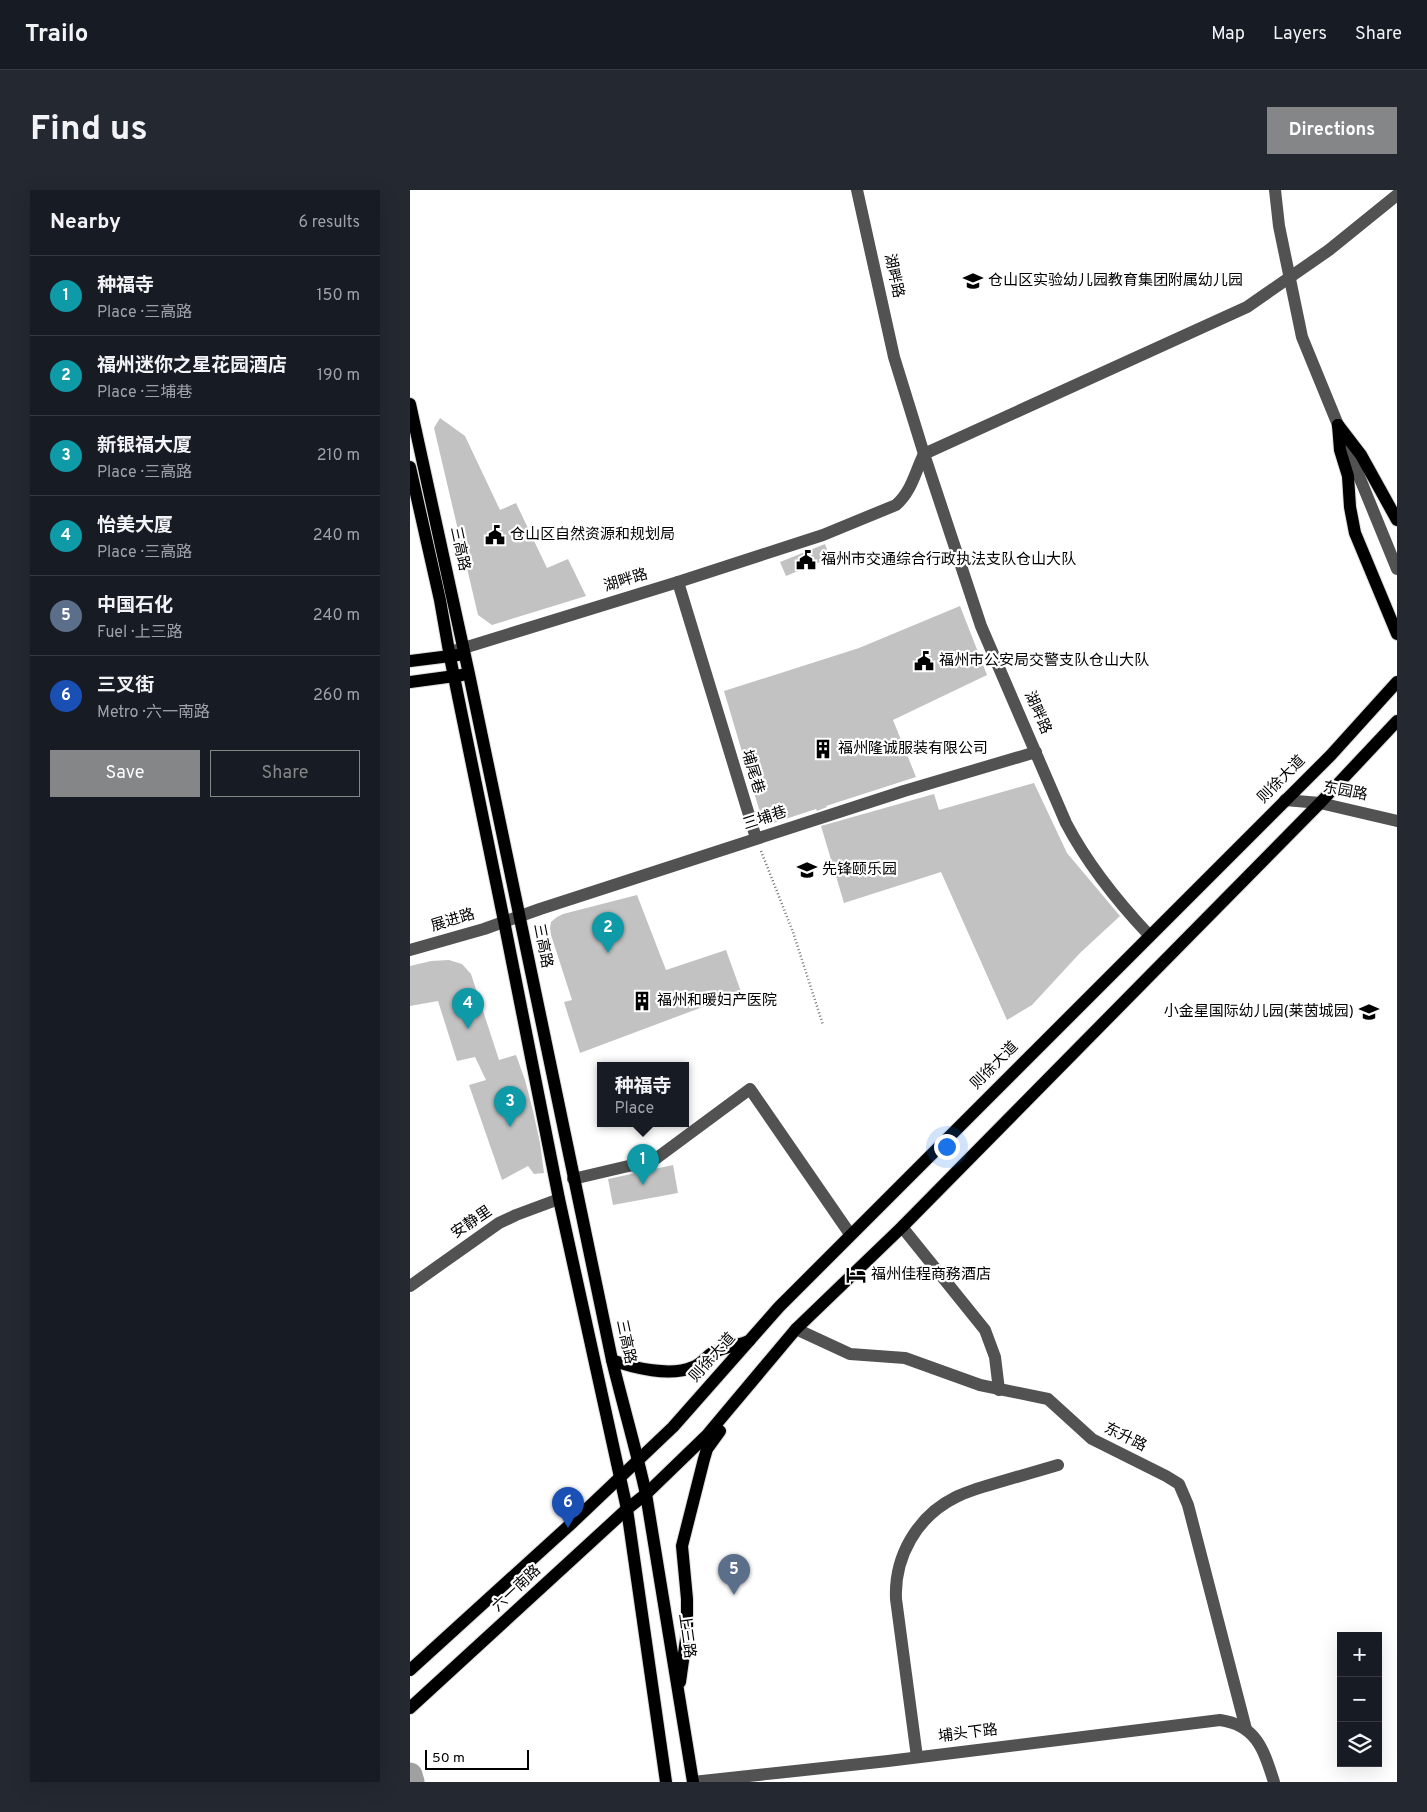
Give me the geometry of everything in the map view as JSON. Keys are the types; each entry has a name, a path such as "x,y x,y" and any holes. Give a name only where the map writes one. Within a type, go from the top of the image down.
{"main road":[{"name":"三高路","path":"410,404 470,674 573,1179 612,1360 646,1494"},
{"path":"1338,425 1361,455 1397,520"},
{"path":"1338,425 1340,450 1348,476 1350,507 1355,533 1397,634"},
{"name":"三高路","path":"410,467 440,600 449,655 559,1199 627,1509"},
{"path":"410,661 449,655"},
{"path":"410,682 470,674"},
{"name":"则徐大道","path":"410,1670 573,1522 673,1427 779,1307 1331,755 1397,682"},
{"path":"646,1494 707,1435 796,1330 902,1227 1320,803 1397,721"},
{"path":"612,1360 641,1368 678,1371 692,1368 702,1363 712,1353 749,1342"},
{"path":"678,1697 687,1632 687,1599 682,1546 685,1530 707,1449 762,1370"},
{"name":"六一南路","path":"410,1708 627,1509 646,1494"},
{"name":"上三路","path":"646,1494 693,1782"},
{"path":"627,1509 666,1782"}],"street":[{"name":"湖畔路","path":"857,190 894,357 981,626 1066,823 1078,846 1124,908 1149,935"},
{"path":"1274,190 1278,226 1302,336 1397,569"},
{"path":"924,454 1247,307 1329,250 1397,195"},
{"name":"湖畔路","path":"449,655 823,535 896,505 905,497 911,487 924,454"},
{"name":"埔尾巷","path":"678,582 756,838"},
{"name":"三埔巷","path":"504,921 756,838 1036,752"},
{"name":"东园路","path":"1285,800 1320,803 1397,820"},
{"name":"展进路","path":"410,950 504,921"},
{"path":"573,1179 654,1160 750,1089 850,1234"},
{"name":"安静里","path":"410,1286 499,1223 559,1199"},
{"path":"902,1227 985,1330 995,1357 999,1390"},
{"name":"东升路","path":"796,1330 850,1354 905,1358 980,1385 1048,1399 1092,1440 1166,1476 1178,1484 1188,1505 1246,1729"},
{"path":"917,1757 896,1599 897,1575 904,1550 923,1522 937,1509 956,1496 1058,1465"},
{"name":"埔头下路","path":"693,1782 1220,1720 1246,1729"},
{"path":"1246,1729 1261,1745 1274,1782"}],"path":[{"path":"756,838 793,932 824,1025"}],"building":[{"name":"仓山区自然资源和规划局","path":"440,418 465,436 500,510 516,503 547,568 568,559 586,596 492,625 478,615 434,428"},
{"name":"福州市交通综合行政执法支队仓山大队","path":"825,544 830,558 786,576 780,562"},
{"name":"福州隆诚服装有限公司","path":"960,606 987,675 893,720 916,777 826,806 817,811 816,809 764,826 724,691 859,648"},
{"path":"1034,783 1067,853 1120,916 1080,953 1032,1005 1007,1020 941,872 844,903 821,826 934,794 939,810"},
{"path":"637,895 666,970 726,950 744,1000 732,996 580,1053 564,1002 572,1000 551,935 551,922 563,914"},
{"path":"449,960 462,964 471,974 499,1060 516,1055 533,1111 544,1173 534,1174 528,1166 502,1180 469,1085 486,1080 475,1057 457,1061 438,1001 410,1006 410,966 431,961"},
{"path":"673,1165 678,1193 613,1205 608,1179"}],"waterway":[{"path":"410,1775 412,1782"}],"place":[{"name":"仓山区实验幼儿园教育集团附属幼儿园","path":"973,281"},
{"name":"仓山区自然资源和规划局","path":"495,535"},
{"name":"福州市交通综合行政执法支队仓山大队","path":"806,560"},
{"name":"福州市公安局交警支队仓山大队","path":"924,661"},
{"name":"福州隆诚服装有限公司","path":"823,749"},
{"name":"先锋颐乐园","path":"807,870"},
{"name":"福州迷你之星花园酒店","path":"608,953"},
{"name":"福州和暖妇产医院","path":"642,1001"},
{"name":"小金星国际幼儿园(莱茵城园)","path":"1369,1012"},
{"name":"怡美大厦","path":"468,1029"},
{"name":"新银福大厦","path":"510,1127"},
{"name":"种福寺","path":"643,1185"},
{"name":"福州佳程商務酒店","path":"856,1275"},
{"name":"三叉街","path":"568,1528"},
{"name":"中国石化","path":"734,1595"}]}
